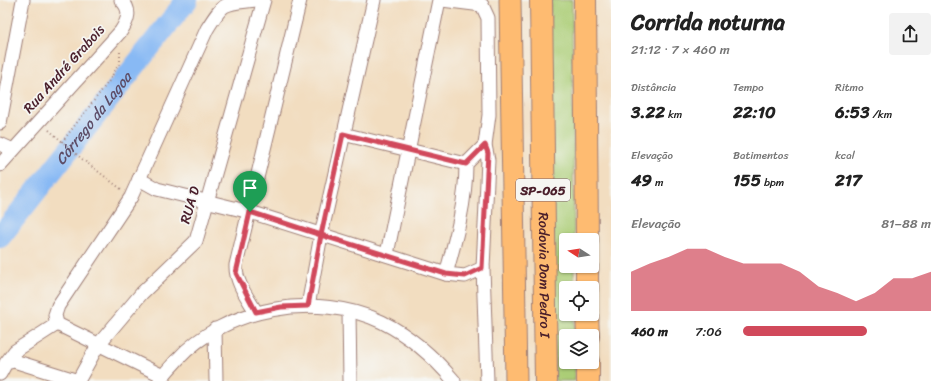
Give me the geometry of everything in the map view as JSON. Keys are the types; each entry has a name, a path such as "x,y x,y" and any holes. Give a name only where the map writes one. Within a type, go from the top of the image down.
{"highway":[{"name":"SP-065","path":"510,0 516,381"},
{"name":"Rodovia Dom Pedro I","path":"540,0 546,381"},
{"name":"SP-065","path":"585,0 587,233"},
{"path":"588,369 588,381"}],"street":[{"path":"0,123 23,0"},
{"name":"Rua André Grabois","path":"0,165 121,31 127,21 129,12 126,4 121,0"},
{"path":"57,324 56,315 58,306 131,197 207,29 218,11 225,4 256,0"},
{"name":"RUA D","path":"78,381 98,345 142,293 196,241 264,0"},
{"path":"256,312 236,273 300,0"},
{"path":"308,306 321,235 374,0"},
{"path":"387,254 440,0 482,5 486,10 488,18 489,115 485,145 488,160 482,268 486,378"},
{"path":"343,134 466,164"},
{"path":"0,144 13,150"},
{"path":"446,274 457,238 466,182 466,164 485,145"},
{"path":"139,179 157,189 250,212 387,254 446,274 465,276 482,268"},
{"path":"57,324 161,378 188,348 215,329 256,312 281,307 308,306 349,312 382,322 419,345 438,362 454,381"},
{"path":"349,312 350,381"},
{"path":"3,368 15,351 57,324"},
{"path":"215,329 216,381"},
{"path":"3,368 14,361 78,381"}],"path":[{"path":"63,143 109,81 120,62 121,31"},
{"path":"40,120 63,143 131,197"}],"green space":[{"path":"550,0 572,0 574,233 559,233 559,273 574,273 574,281 559,281 559,321 575,321 575,329 559,329 559,369 575,369 575,381 555,381"}],"waterway":[{"name":"Córrego da Lagoa","path":"0,237 187,0"}],"route":[{"path":"250,212 236,265 236,273 238,280 256,312 281,307 308,306 321,235 387,254 446,274 465,276 482,268 488,153 485,145 466,164 343,134 321,235 250,212"}]}
